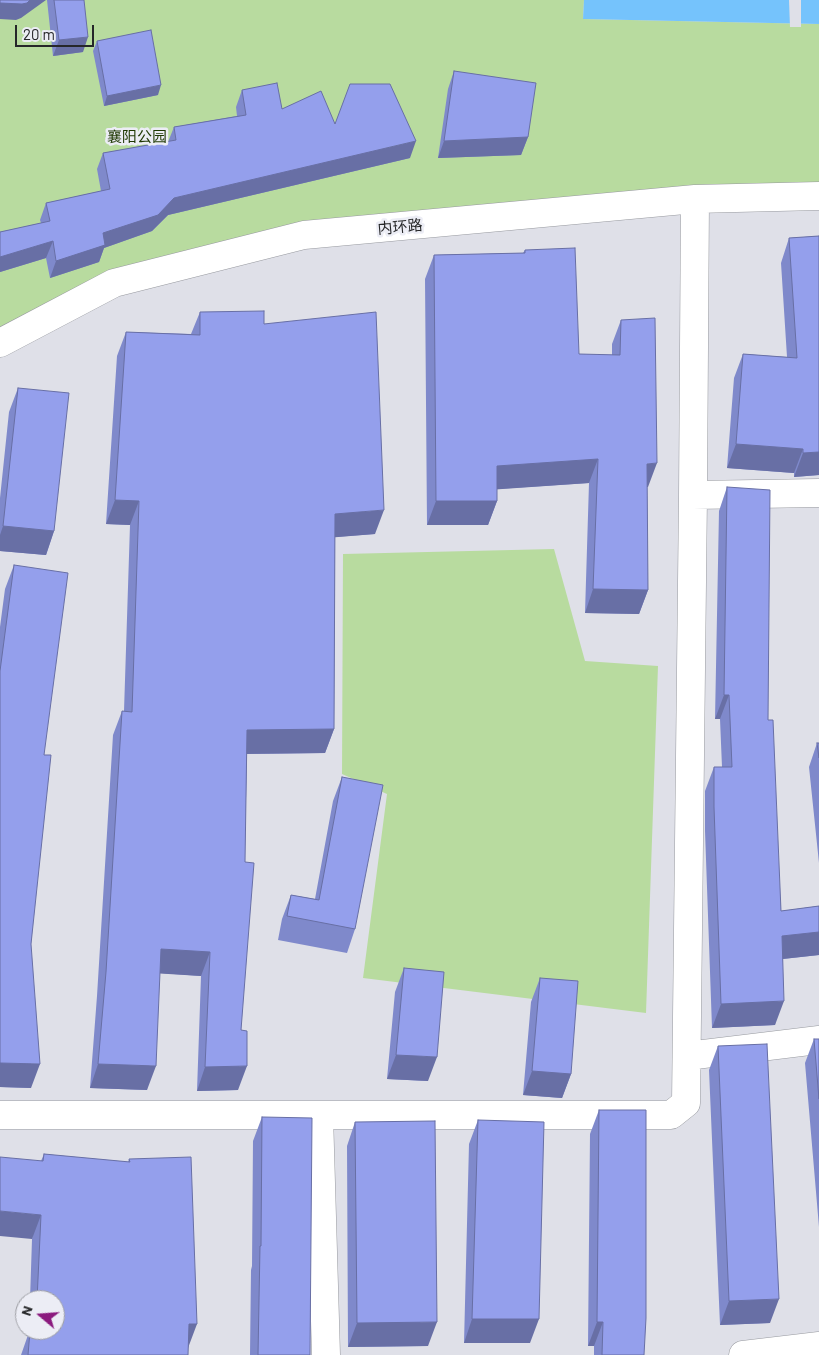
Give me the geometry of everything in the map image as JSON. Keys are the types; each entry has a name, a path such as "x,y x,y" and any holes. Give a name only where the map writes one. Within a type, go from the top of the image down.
{"street":[{"name":"内环路","path":"0,343 114,283 304,235 695,199 819,196"},
{"path":"0,1115 672,1115 686,1103 695,199"},
{"path":"693,495 819,493"},
{"path":"687,1056 819,1040"},
{"path":"319,1115 326,1355"},
{"path":"743,1355 819,1346"}],"green space":[{"name":"襄阳公园","path":"0,0 584,0 583,19 819,24 819,196 304,235 114,283 0,343"},
{"path":"554,549 585,661 658,666 646,1013 363,978 387,794 342,774 343,554"}],"water":[{"path":"584,0 819,0 819,24 583,19"}],"pier":[{"path":"789,0 801,0 801,27 790,27"}],"building":[{"path":"0,0 30,0 22,4 0,3"},
{"path":"54,0 84,0 88,37 59,40"},
{"path":"151,30 161,85 107,96 97,41"},
{"path":"454,71 536,83 528,137 444,141"},
{"path":"277,83 282,109 321,91 335,124 350,84 390,84 416,141 174,198 158,215 103,233 105,245 56,261 53,241 0,257 0,232 50,221 46,203 110,189 103,153 176,140 174,127 246,115 242,90"},
{"path":"819,236 819,452 803,453 803,449 736,444 743,354 797,358 789,238"},
{"path":"575,248 579,354 620,355 621,320 655,318 657,463 647,464 648,590 593,589 598,459 497,466 497,501 436,501 434,255 525,253 525,250"},
{"path":"264,311 264,324 376,312 384,510 335,514 334,729 247,730 245,862 254,863 241,1030 247,1031 247,1066 205,1067 210,952 161,949 156,1066 98,1064 106,972 122,711 132,712 139,501 115,500 126,332 200,335 200,312"},
{"path":"18,388 69,393 54,531 3,526"},
{"path":"727,487 770,490 768,720 773,720 781,911 819,906 819,932 782,936 784,1001 721,1004 714,767 732,767 729,695 724,695"},
{"path":"14,565 68,573 44,755 51,755 31,944 40,1064 0,1063 0,671"},
{"path":"342,777 383,785 355,929 287,916 291,895 319,900"},
{"path":"404,968 444,972 437,1057 396,1055"},
{"path":"540,978 578,981 571,1074 532,1071"},
{"path":"814,1039 819,1039 819,1099"},
{"path":"767,1044 779,1299 729,1301 718,1046"},
{"path":"599,1110 646,1110 646,1318 644,1355 602,1355 603,1322 597,1322"},
{"path":"262,1117 312,1118 310,1355 258,1355"},
{"path":"478,1120 544,1122 539,1319 472,1319"},
{"path":"435,1121 437,1322 357,1323 355,1122"},
{"path":"44,1154 130,1162 129,1159 191,1157 197,1324 189,1324 188,1355 28,1355 29,1340 65,1340 65,1290 37,1290 41,1215 0,1211 0,1157 43,1161"}]}
